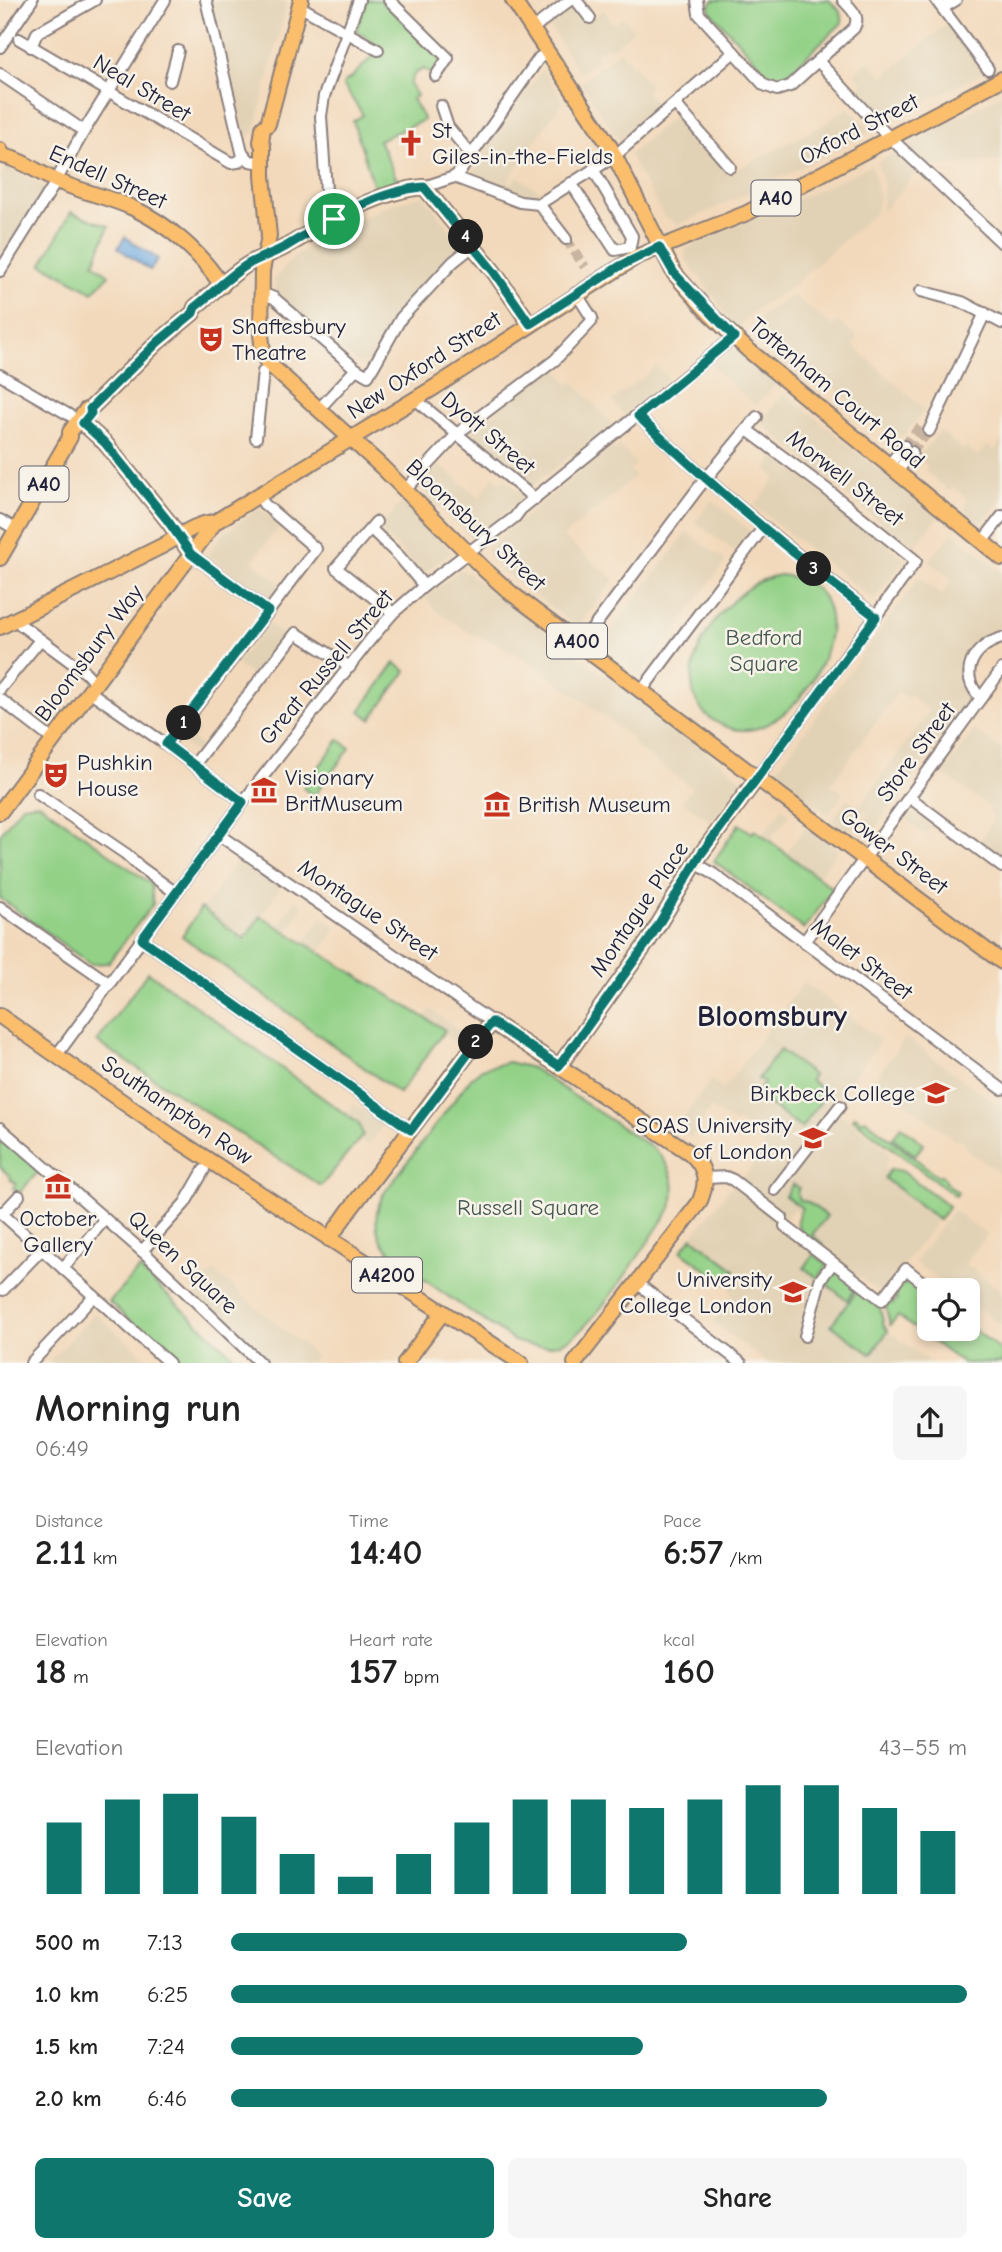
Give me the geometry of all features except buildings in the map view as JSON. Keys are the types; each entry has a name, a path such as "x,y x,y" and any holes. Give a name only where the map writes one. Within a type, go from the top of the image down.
{"main road":[{"name":"Tottenham Court Road","path":"513,0 609,145 674,273 734,337 1002,558"},
{"path":"191,554 105,443 81,421 158,342 193,313 195,307 253,272 264,256 270,236 263,146 267,142 270,128 268,124 299,2"},
{"name":"Oxford Street","path":"659,247 747,213 887,135 1002,79"},
{"name":"Endell Street","path":"1,156 16,159 53,185 121,203 151,218 176,235 198,256 225,290"},
{"path":"264,256 334,219 379,200 424,187 473,246 530,324"},
{"name":"New Oxford Street","path":"215,522 415,399 576,293 636,257 659,247"},
{"name":"A400","path":"264,256 261,293 264,358 350,439"},
{"name":"A40","path":"0,558 81,421"},
{"name":"Bloomsbury Street","path":"350,439 517,598 642,690"},
{"path":"0,627 186,530 201,523 215,522"},
{"name":"Bloomsbury Way","path":"0,813 215,522"},
{"name":"A400","path":"642,690 758,777"},
{"name":"Gower Street","path":"758,777 1002,962"},
{"name":"Montague Place","path":"559,1066 649,940 697,864 758,777"},
{"name":"Southampton Row","path":"0,1016 170,1135 330,1240"},
{"path":"492,1022 690,1153 702,1166 706,1178 705,1191 699,1203 575,1363"},
{"name":"A4200","path":"492,1022 348,1212 330,1240 521,1363"},
{"path":"405,1363 443,1312"}],"street":[{"path":"0,47 32,0"},
{"path":"32,47 37,33 95,0"},
{"path":"0,271 165,0"},
{"path":"206,0 244,156 253,162 263,163"},
{"path":"334,219 326,191 321,116 324,96 359,0"},
{"path":"389,0 447,58 436,76"},
{"path":"399,10 408,0"},
{"path":"532,29 570,0"},
{"path":"576,0 590,19"},
{"path":"697,0 699,14 764,85 777,90 790,86 856,24 856,15 843,0"},
{"path":"956,0 939,4 988,69"},
{"path":"299,2 378,50"},
{"name":"Neal Street","path":"9,35 231,163 238,162 244,156"},
{"path":"170,81 178,51"},
{"path":"424,187 454,177 472,156 539,58 548,52"},
{"path":"618,153 734,52"},
{"path":"818,61 870,119 1002,243"},
{"path":"0,74 84,131"},
{"path":"676,105 730,167"},
{"path":"441,107 447,127 472,156"},
{"path":"454,177 520,202 539,204 607,161"},
{"path":"571,183 615,250 630,247 632,236 593,169"},
{"path":"539,204 566,239"},
{"path":"261,293 274,298 356,369 368,376 401,318 453,262 473,246"},
{"path":"921,291 962,302 1002,323"},
{"path":"405,490 458,433 555,360 591,322 592,318 576,293"},
{"path":"926,428 985,313"},
{"name":"Great Russell Street","path":"56,1056 243,802 393,613 734,337"},
{"path":"318,410 356,369"},
{"path":"256,438 259,433 263,372"},
{"path":"0,375 81,421"},
{"name":"Dyott Street","path":"415,399 535,499"},
{"path":"638,416 706,479 873,621 758,777"},
{"path":"581,644 706,479 757,417"},
{"name":"Morwell Street","path":"747,430 916,561 873,621"},
{"path":"893,468 908,449"},
{"path":"166,744 316,549 262,502 258,495"},
{"path":"982,542 1002,516"},
{"path":"0,520 17,530"},
{"path":"393,613 336,568 373,526 424,586"},
{"path":"642,690 763,528"},
{"path":"191,554 268,611"},
{"path":"15,619 86,673 92,687 243,802"},
{"path":"194,765 296,633 349,667"},
{"path":"981,698 970,680 970,665 984,646 1002,638"},
{"path":"0,689 40,640"},
{"name":"Store Street","path":"804,942 1002,670"},
{"path":"0,699 53,740"},
{"path":"38,794 126,854 176,893"},
{"path":"909,797 1002,867"},
{"name":"Montague Street","path":"219,835 492,1022"},
{"name":"Malet Street","path":"697,864 1002,1089"},
{"path":"0,907 110,984"},
{"path":"142,939 411,1130"},
{"path":"775,1190 814,1148 840,1106"},
{"path":"0,1128 105,1219"},
{"path":"142,1251 185,1203 204,1170"},
{"path":"706,1178 726,1177 733,1180 882,1300 905,1269 917,1278"},
{"path":"19,1196 1,1213 169,1363"},
{"name":"Queen Square","path":"62,1268 105,1219 260,1363"},
{"path":"3,1290 41,1249"},
{"path":"805,1336 816,1280 833,1263"},
{"path":"637,1283 741,1363"},
{"path":"31,1363 94,1296"}],"shaded area":[{"path":"212,0 281,0 287,3 254,134 247,136 243,131"},
{"path":"575,4 593,18 603,10 614,24 623,17 634,30 611,49 608,46 594,55 598,61 580,73 550,27 551,23"},
{"path":"948,23 986,71 883,123 852,92 863,83 854,73 868,60 883,77"},
{"path":"620,50 650,85 645,91 659,107 659,110 621,143 581,83"},
{"path":"541,71 544,71 563,101 508,181 513,183 517,176 542,192 534,197 475,177 473,174"},
{"path":"1002,94 1002,161 928,166 909,150 909,144"},
{"path":"848,108 870,129 869,132 784,176 679,225 664,217 629,155 677,113 730,173 827,123"},
{"path":"899,153 917,172 881,213 884,185 877,162"},
{"path":"7,165 45,188 2,259 0,177"},
{"path":"872,165 879,199 875,213 789,289 761,305 736,328 685,258 686,249 705,238"},
{"path":"423,195 459,240 459,246 395,321 369,362 359,364 274,293 275,279 296,255 391,204"},
{"path":"793,295 833,326 838,322 858,336 853,345 925,410 903,436 895,438 830,384 821,384 758,332 756,325 762,315"},
{"path":"738,344 777,383 756,405 712,365"},
{"path":"555,366 569,384 574,382 612,424 531,487 473,436 471,431"},
{"path":"656,366 668,379 624,415 612,401"},
{"path":"785,393 938,518 912,549 760,422"},
{"path":"940,431 963,450 966,447 978,456 988,446 995,451 1002,439 1002,499 983,522 980,523 964,509 968,500 953,487 949,491 925,471 928,467 917,457"},
{"path":"619,445 636,464 630,470 635,476 563,537 615,580 577,627 501,570 485,549 609,448 614,450"},
{"path":"776,456 905,559 874,600 754,506 776,478 766,469"},
{"path":"438,464 479,497 493,477 500,482 505,478 524,497 471,537 418,485"},
{"path":"404,500 439,533 437,535 450,550 450,553 421,576 378,529"},
{"path":"712,500 750,530 734,551 695,522"},
{"path":"259,508 280,526 252,561 281,584 268,600 207,555 224,533"},
{"path":"687,532 726,561 641,676 600,645"},
{"path":"953,532 1002,573 1002,630 988,633 978,639 970,649 963,660 960,673 960,685 968,700 873,831 862,823 869,814 864,810 848,833 832,821 847,799 860,806 929,711 910,695 907,698 898,692 831,784 843,793 828,814 773,774 919,578 942,595 952,579 928,561"},
{"path":"459,570 465,571 744,780 712,823 682,801 692,788 634,746 632,738 538,667 496,643 472,634 437,612 425,598"},
{"path":"268,623 286,636 254,678 236,664"},
{"path":"191,723 200,730 193,739 201,746 196,753 178,740"},
{"path":"974,730 1002,750 1002,859 979,843 994,817 989,812 991,808 943,774"},
{"path":"782,808 790,814 770,841 762,835"},
{"path":"914,813 932,825 925,835 907,820"},
{"path":"806,826 838,850 818,877 786,853"},
{"path":"238,860 280,888 245,939 203,909"},
{"path":"296,899 304,905 285,934 276,929"},
{"path":"322,917 337,927 317,957 301,946"},
{"name":"SOAS University of London","path":"804,982 881,1040 834,1102 834,1109 887,1150 890,1158 884,1167 889,1171 902,1171 949,1206 882,1294 820,1248 798,1227 798,1215 794,1209 779,1227 859,1288 832,1325 871,1354 888,1331 932,1363 767,1363 713,1322 732,1297 728,1281 735,1270 692,1237 728,1190 746,1175 765,1146 745,1132 747,1127 737,1121 734,1124 711,1108 691,1138 675,1127 711,1080 723,1089"},
{"path":"430,1009 466,1035 458,1045 423,1019"},
{"path":"906,1037 1002,1109 1002,1175 965,1148 960,1137 956,1141 875,1079"},
{"path":"354,1104 383,1125 367,1146 338,1124"},
{"path":"953,1210 987,1235 965,1264 1002,1291 1002,1326 980,1310 980,1278 936,1278 914,1262"},
{"path":"214,1271 316,1357 310,1363 265,1363 193,1292"},
{"path":"95,1313 133,1346 152,1363 48,1363"}],"green space":[{"path":"366,0 380,0 387,5 443,60 432,75 424,69 415,73 410,84 417,96 412,99 424,120 379,140 398,182 375,190 353,121 363,115 343,85 381,47 356,31"},
{"path":"714,0 829,0 839,11 842,20 841,24 778,80 772,78 710,11"},
{"path":"71,212 109,226 94,263 109,275 93,292 42,264"},
{"name":"Bedford Square","path":"780,575 812,585 827,606 830,633 821,663 805,692 782,715 756,728 730,728 706,714 694,694 693,670 701,645 715,620 735,599 757,583"},
{"path":"395,663 406,671 371,719 360,711"},
{"path":"339,740 350,748 314,796 303,788"},
{"path":"39,803 151,884 153,904 108,963 90,964 0,898 0,834 22,805"},
{"path":"739,824 752,833 755,830 833,889 804,929 714,861"},
{"path":"201,908 244,939 261,916 445,1030 399,1093 182,936"},
{"path":"148,972 359,1124 363,1135 321,1186 97,1042"},
{"path":"780,1050 813,1075 810,1080 827,1093 801,1128 759,1097 761,1094 758,1092 764,1083 758,1079"},
{"name":"Russell Square","path":"508,1062 532,1068 654,1149 672,1176 674,1191 671,1208 607,1300 579,1331 561,1343 548,1346 514,1341 442,1292 402,1263 389,1250 381,1240 376,1222 377,1210 384,1193 471,1078 482,1069"},
{"path":"855,1116 862,1121 865,1119 939,1177 941,1175 945,1182 958,1192 956,1196 853,1119"},
{"path":"901,1126 924,1144 915,1155 893,1138"},
{"path":"0,1134 40,1170 19,1193 13,1188 16,1184 11,1177 0,1167"},
{"path":"891,1169 902,1171 949,1206 939,1220 884,1178"},
{"path":"793,1184 799,1188 799,1200 808,1202 827,1216 812,1235 823,1244 820,1248 805,1236 798,1226 798,1215 802,1208 785,1196"},
{"path":"692,1237 735,1270 725,1283 681,1251"},
{"path":"814,1254 828,1265 818,1278 804,1268"},
{"path":"139,1269 241,1363 176,1363 109,1302"},
{"path":"834,1269 857,1286 847,1300 824,1282"},
{"path":"908,1280 917,1287 917,1330 898,1316 890,1325 886,1308 890,1302 893,1304 897,1299 892,1294 902,1281 905,1284"},
{"path":"859,1288 879,1303 884,1326 888,1331 871,1354 831,1325"},
{"path":"980,1334 1002,1351 1002,1363 962,1363 932,1341 980,1341"}],"water":[{"path":"125,237 158,259 150,270 118,248"}],"tunnel":[{"path":"566,239 585,267"},
{"path":"904,446 922,425"},
{"path":"912,452 929,431"}],"place":[{"name":"St Giles-in-the-Fields","path":"411,143"},
{"name":"Shaftesbury Theatre","path":"211,339"},
{"name":"Pushkin House","path":"56,775"},
{"name":"Visionary BritMuseum","path":"264,790"},
{"name":"British Museum","path":"497,804"},
{"name":"Birkbeck College","path":"936,1093"},
{"name":"SOAS University of London","path":"813,1138"},
{"name":"October Gallery","path":"58,1186"},
{"name":"University College London","path":"793,1292"}],"district":[{"name":"Bloomsbury","path":"772,1016"}],"route":[{"path":"424,187 494,272 530,324 620,266 659,247 674,273 734,337 638,416 699,474 760,526 876,617 701,854 649,940 559,1066 492,1022 411,1130 142,939 243,802 166,744 268,611 191,554 105,443 83,423 91,413 90,409 158,342 193,313 195,307 248,264 334,219 397,193 424,187"}]}
